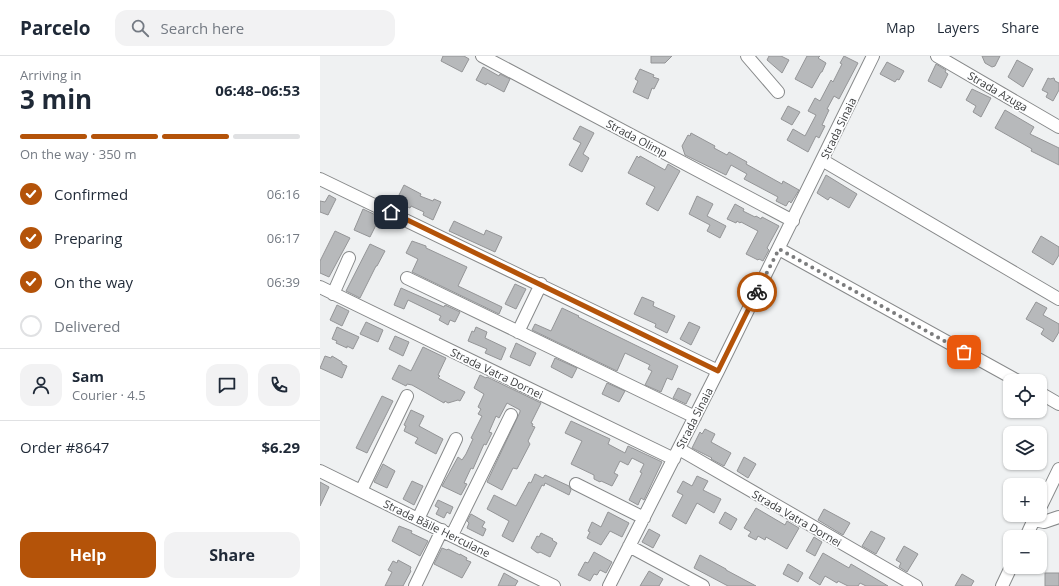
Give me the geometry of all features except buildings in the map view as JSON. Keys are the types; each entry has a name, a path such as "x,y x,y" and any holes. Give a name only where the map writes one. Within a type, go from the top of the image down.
{"street":[{"name":"Strada Olimp","path":"482,56 793,220"},
{"name":"Strada Sinaia","path":"609,586 779,249 873,56"},
{"name":"Strada Azuga","path":"937,56 1059,126"},
{"path":"752,58 778,92"},
{"path":"822,160 1059,299"},
{"path":"320,179 541,284 718,371"},
{"path":"779,249 1005,374"},
{"path":"333,294 349,258"},
{"path":"406,278 695,417"},
{"path":"518,332 541,284"},
{"name":"Strada Vatra Dornei","path":"320,287 676,454 916,586"},
{"path":"361,490 407,396"},
{"path":"1047,397 1059,404"},
{"path":"415,586 447,532 511,415"},
{"path":"418,518 456,440"},
{"path":"1047,494 1059,469"},
{"name":"Strada Băile Herculane","path":"320,471 447,532 554,586"},
{"path":"576,484 644,518"},
{"path":"1047,521 1059,517"},
{"path":"629,546 703,586"},
{"path":"1002,586 1008,574"}],"way so far":[{"path":"757,292 779,249 964,352"}],"route":[{"path":"391,212 718,371 757,292"}]}
